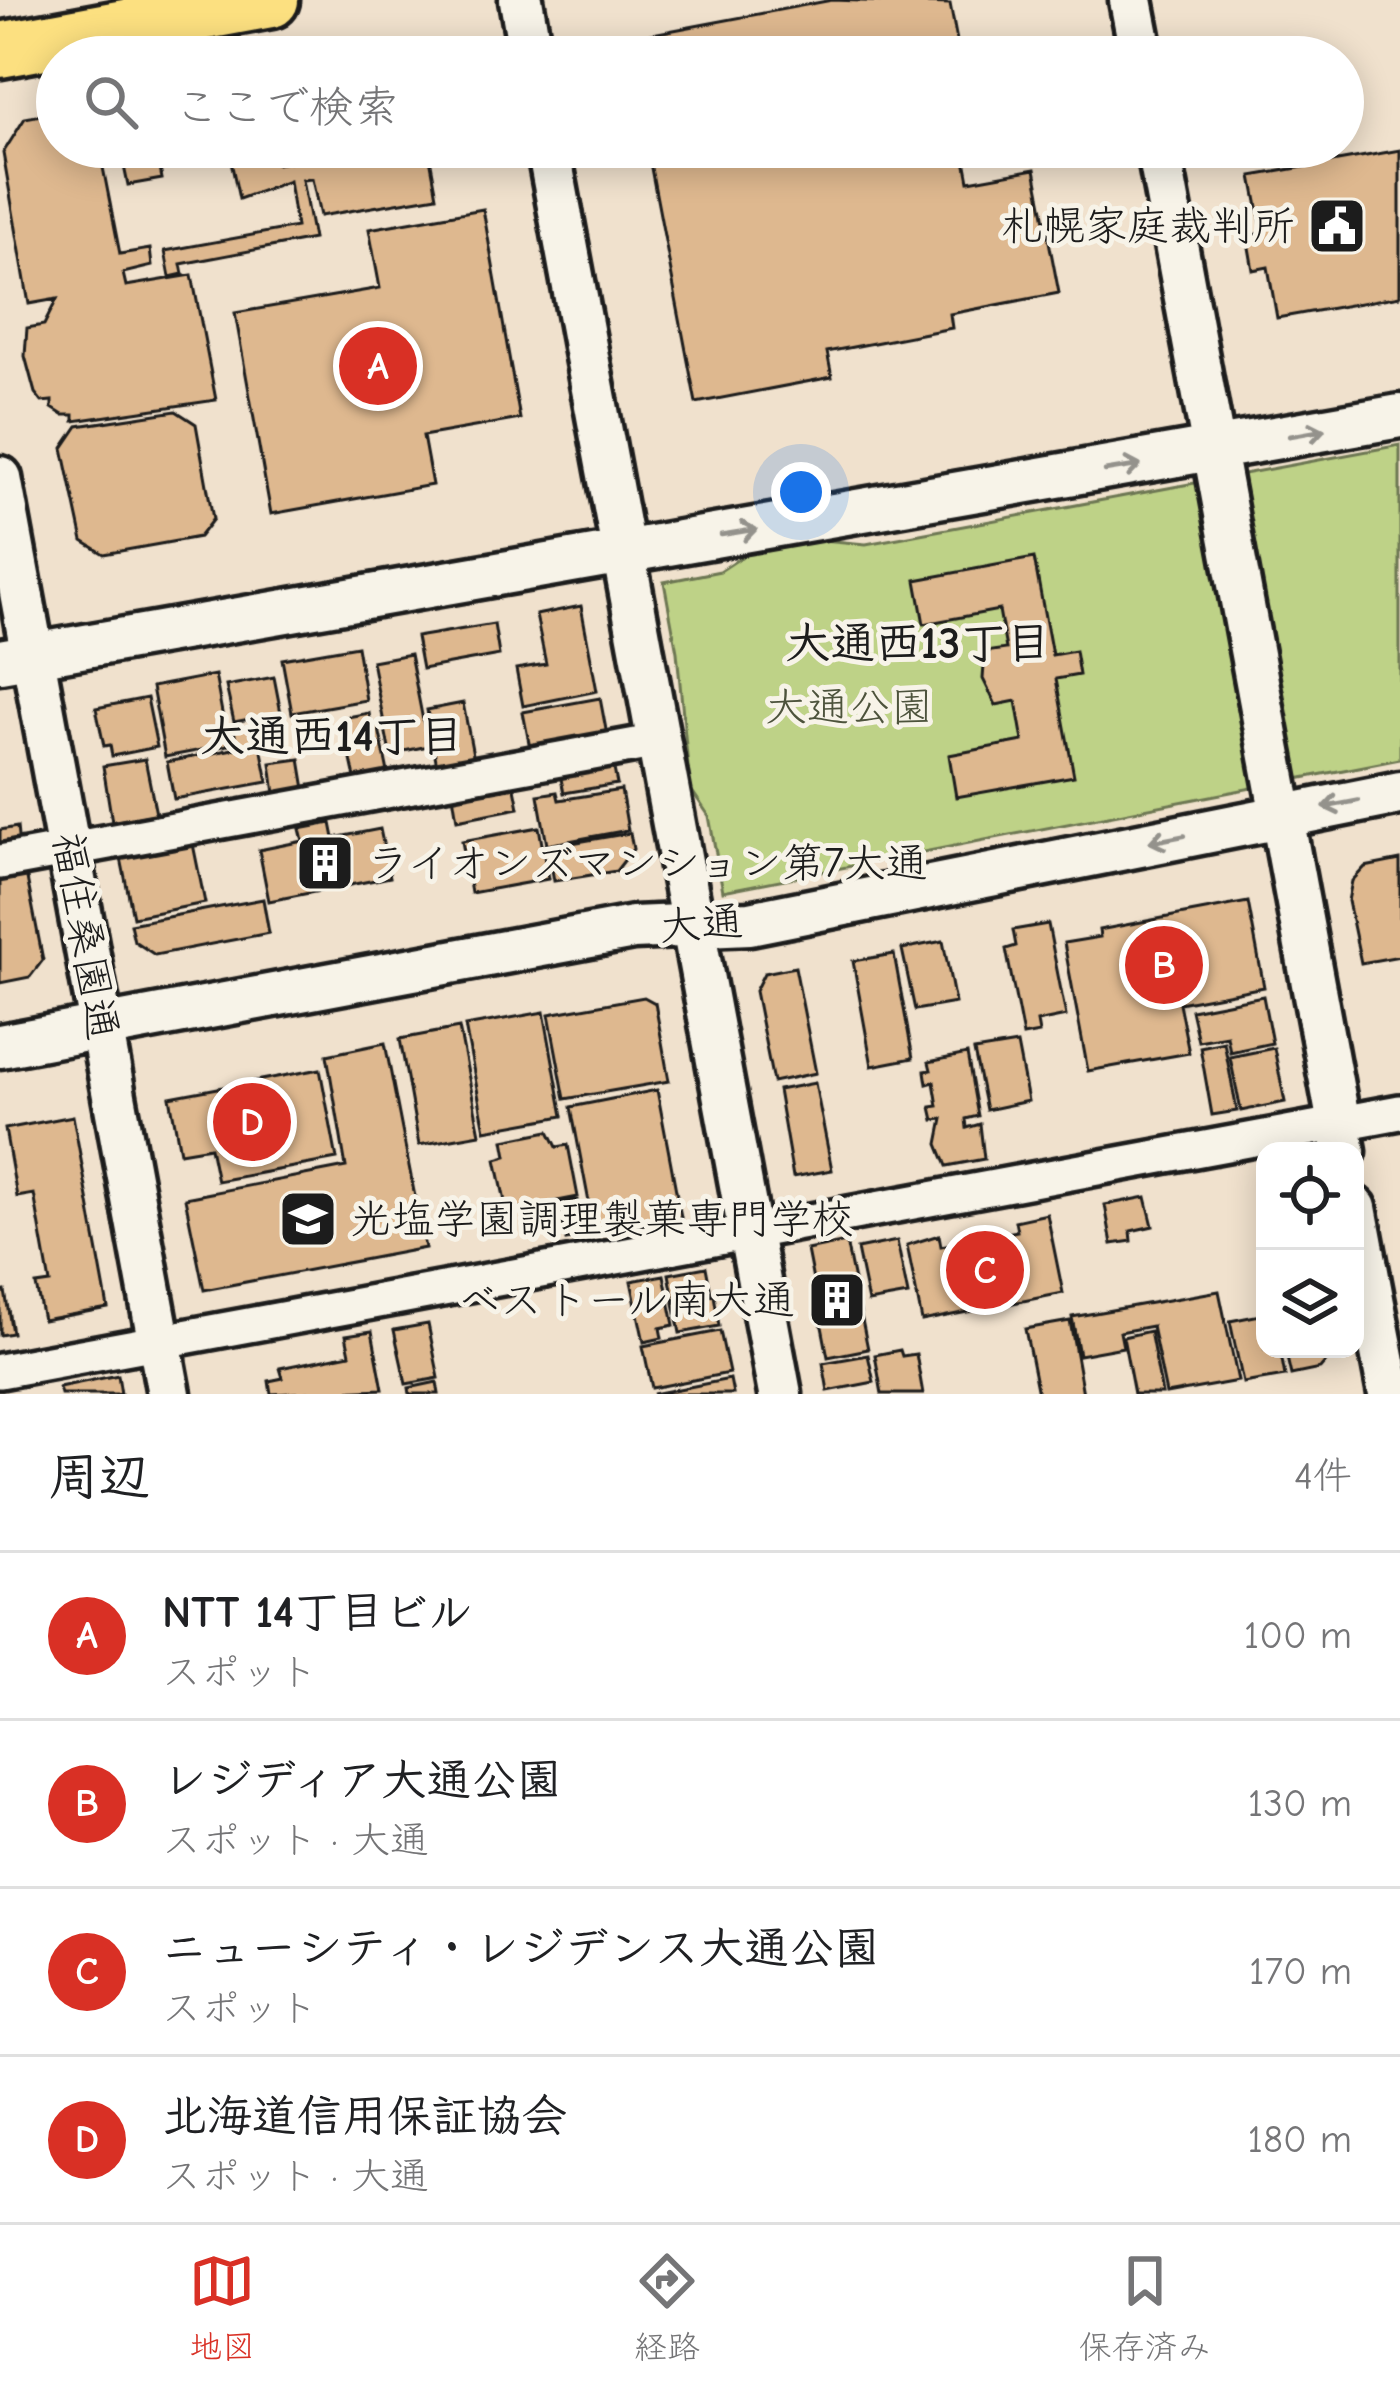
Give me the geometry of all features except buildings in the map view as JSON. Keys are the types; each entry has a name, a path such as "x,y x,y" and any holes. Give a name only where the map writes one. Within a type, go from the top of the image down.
{"main road":[{"path":"76,36 272,0"},
{"path":"0,50 36,43"}],"street":[{"path":"520,0 527,36"},
{"path":"1131,0 1138,36"},
{"path":"552,168 780,1394"},
{"path":"1162,168 1342,1137"},
{"path":"16,658 1400,416"},
{"name":"福住桑園通","path":"0,478 16,658 69,850 170,1394"},
{"path":"0,862 658,741"},
{"name":"大通","path":"0,1046 630,929 750,923 1400,793"},
{"path":"0,1371 750,1232 1342,1137 1400,1112"},
{"path":"1363,1250 1390,1394"}],"green space":[{"name":"大通公園","path":"1400,445 1400,759 723,891 709,816 690,788 677,652 664,582 720,571 752,550 822,540 866,544"}],"place":[{"name":"札幌家庭裁判所","path":"1337,226"},
{"name":"NTT 14丁目ビル","path":"378,366"},
{"name":"ライオンズマンション第7大通","path":"325,863"},
{"name":"レジディア大通公園","path":"1164,965"},
{"name":"北海道信用保証協会","path":"252,1122"},
{"name":"光塩学園調理製菓専門学校","path":"308,1219"},
{"name":"ニューシティ・レジデンス大通公園","path":"985,1270"},
{"name":"ベストール南大通","path":"837,1300"}],"district":[{"name":"大通西13丁目","path":"918,643"},
{"name":"大通西14丁目","path":"332,736"}]}
